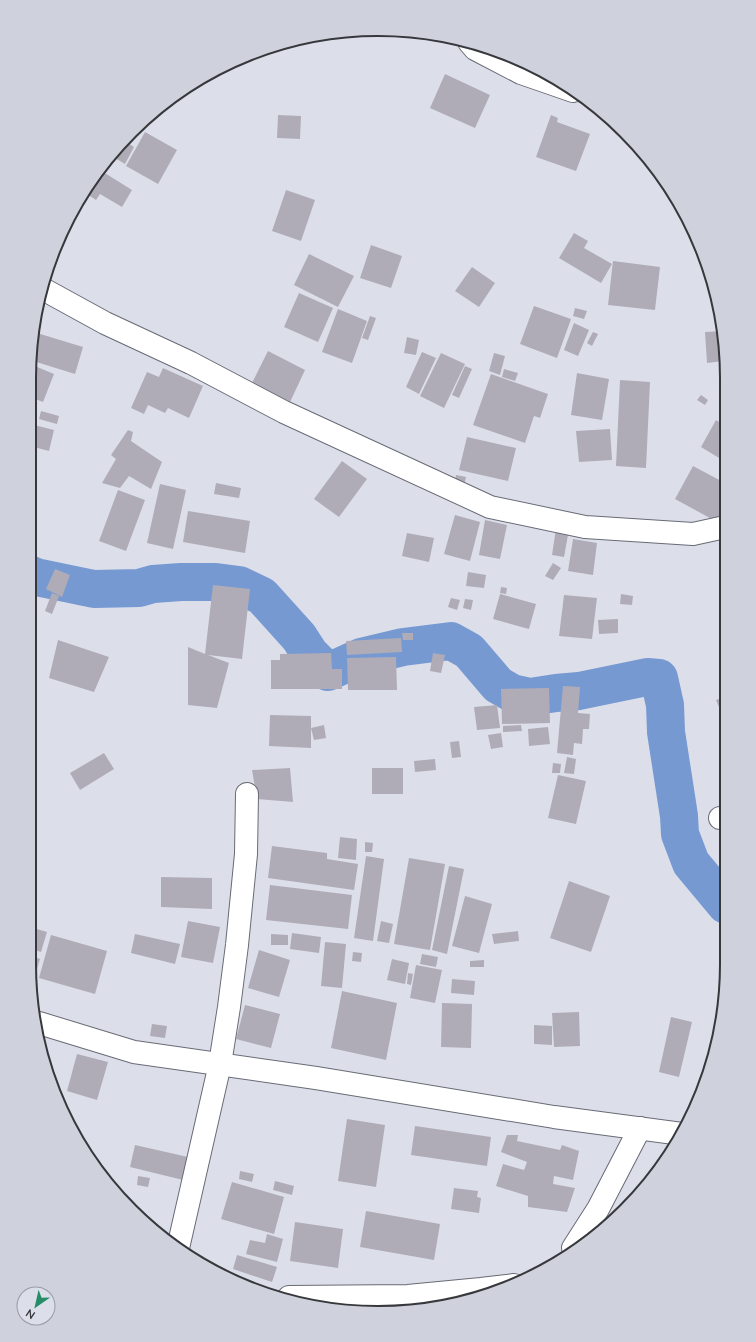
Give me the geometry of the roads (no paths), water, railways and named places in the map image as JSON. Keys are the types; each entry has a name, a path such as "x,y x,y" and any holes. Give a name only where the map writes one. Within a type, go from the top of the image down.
{"street":[{"path":"480,52 521,73 551,84"},
{"path":"47,294 105,323 191,362 284,412 490,507 585,527 693,534 720,528"},
{"path":"179,1242 220,1064 229,1006 243,888 247,825 246,794"},
{"path":"42,1024 134,1052 316,1078 554,1117 675,1133"},
{"path":"578,1241 598,1210 640,1128"},
{"path":"302,1297 408,1296 481,1290"}],"waterway":[{"path":"36,577 94,589 139,588 153,584 181,582 216,582 239,585 262,596 299,637 310,654 328,672 361,657 403,647 451,641 469,651 498,685 512,693 530,697 579,691 647,677 659,678 665,705 666,732 679,816 680,834 691,863 720,898"}]}
